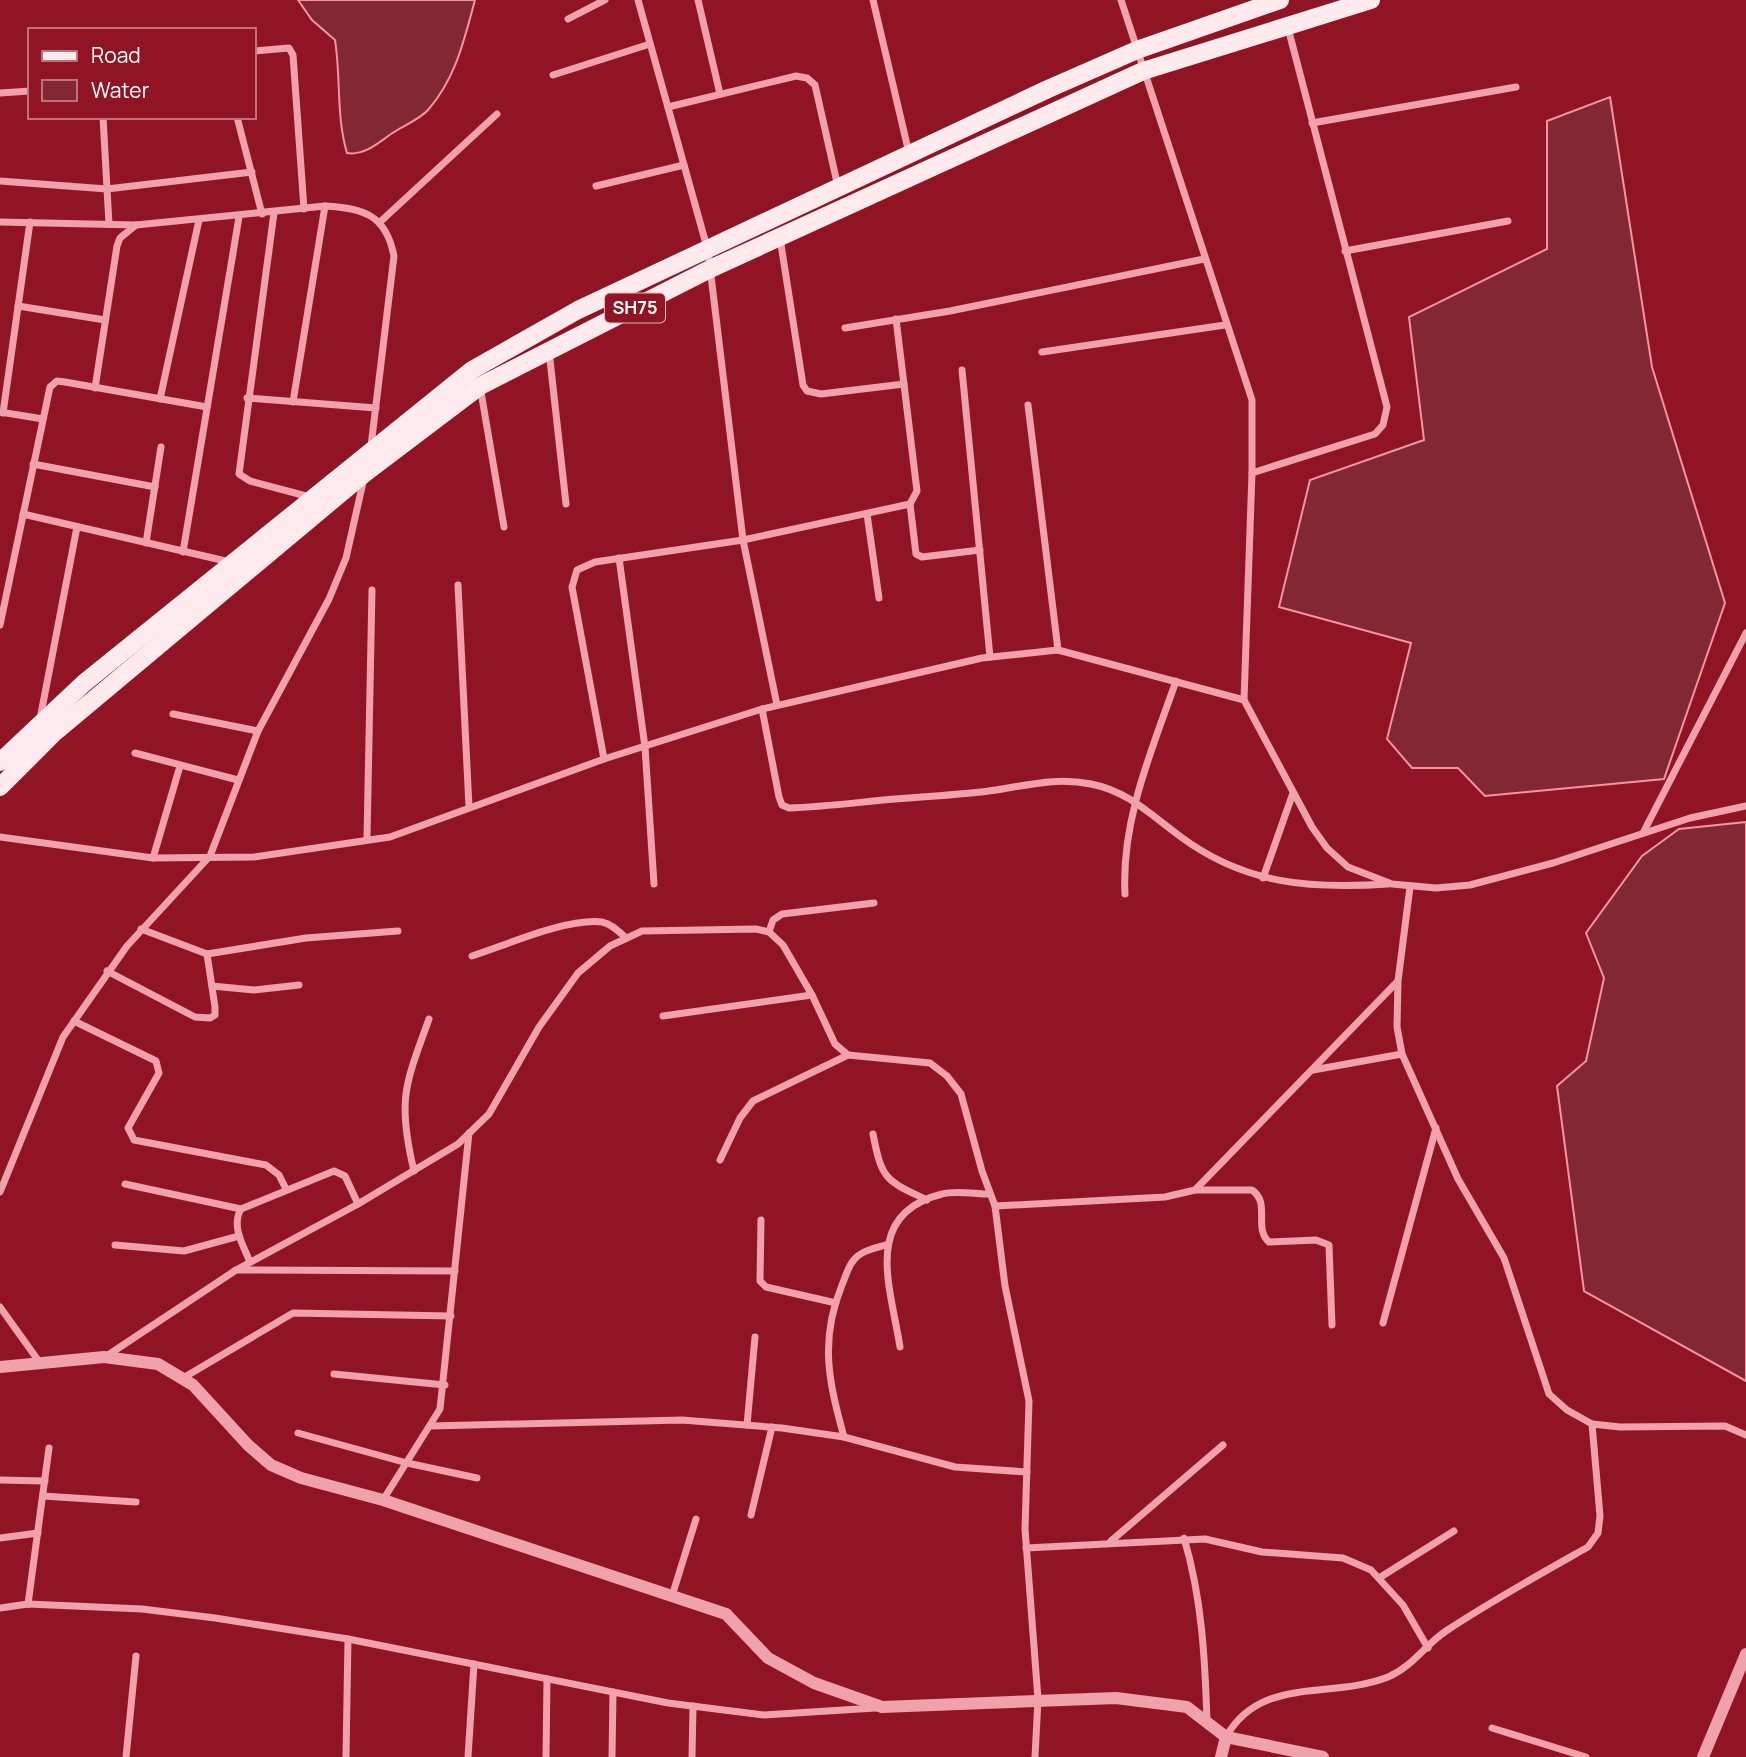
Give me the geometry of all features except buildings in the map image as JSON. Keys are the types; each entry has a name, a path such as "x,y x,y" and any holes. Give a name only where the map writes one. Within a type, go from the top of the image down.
{"main road":[{"name":"SH75","path":"0,762 40,724 232,563 472,370 578,310 1137,50 1280,0"},
{"name":"SH75","path":"0,787 55,732 365,473 480,386 710,270 1143,71 1371,0"}],"street":[{"path":"568,19 605,0"},
{"path":"638,0 708,251 743,540 777,705"},
{"path":"698,0 720,94"},
{"path":"873,0 910,154"},
{"path":"1121,0 1252,400 1244,700 1312,827 1348,867 1392,884 1410,887 1470,885 1553,863 1690,818 1746,806"},
{"path":"1252,472 1375,434 1383,425 1387,407 1288,28"},
{"path":"553,75 650,44"},
{"path":"256,51 289,48 293,55 304,209"},
{"path":"668,107 796,76 807,78 815,85 838,190"},
{"path":"1312,123 1516,87"},
{"path":"0,93 28,91"},
{"path":"380,222 498,114"},
{"path":"103,119 109,224"},
{"path":"238,119 262,214"},
{"path":"596,186 684,165"},
{"path":"0,181 107,189 251,172"},
{"path":"293,402 325,206"},
{"path":"0,222 136,225 239,217 325,206 348,207 380,222 390,238 394,256 371,450 346,558 329,599 258,731 211,856 141,929 107,971 74,1021 37,1098 0,1192"},
{"path":"274,213 247,398 239,474 250,481 313,497"},
{"path":"183,552 239,217"},
{"path":"160,399 199,220"},
{"path":"1345,251 1508,221"},
{"path":"30,222 2,413 43,419"},
{"path":"95,388 117,246 120,238 136,225"},
{"path":"780,237 803,385 807,391 821,394 904,384"},
{"path":"845,328 1204,259"},
{"path":"18,306 106,320"},
{"path":"896,319 917,491 910,504 916,554 922,557 979,550"},
{"path":"1042,352 1226,325"},
{"path":"549,351 566,504"},
{"path":"962,370 990,657"},
{"path":"0,625 50,387 57,381 207,407"},
{"path":"480,386 504,527"},
{"path":"247,398 376,408"},
{"path":"1028,405 1058,650"},
{"path":"146,543 161,447"},
{"path":"33,464 155,487"},
{"path":"604,759 573,578 577,570 584,565 619,558 743,540 910,504"},
{"path":"23,514 232,563"},
{"path":"867,514 879,598"},
{"path":"40,724 77,527"},
{"path":"619,558 645,747 654,884"},
{"path":"458,585 469,807"},
{"path":"367,838 372,590"},
{"path":"1643,833 1746,633"},
{"path":"0,836 153,859 298,852 367,838 390,837 604,759 762,709 990,657 1058,650 1244,700"},
{"path":"1125,894 1124,866 1135,801 1176,681"},
{"path":"762,709 779,797 782,805 789,808 998,790 1051,780 1092,784 1135,801 1182,838 1212,857 1263,878 1290,885 1319,887 1392,884"},
{"path":"173,714 258,731"},
{"path":"135,753 238,780"},
{"path":"153,859 180,766"},
{"path":"1263,878 1293,793"},
{"path":"1410,887 1398,981 1397,1027 1402,1054 1458,1179 1504,1258 1549,1394 1567,1410 1592,1424 1620,1427 1716,1425 1746,1435"},
{"path":"769,932 773,920 782,914 874,903"},
{"path":"472,956 583,924 603,922 613,926 625,937"},
{"path":"141,929 207,954 306,938 398,931"},
{"path":"104,1357 236,1270 358,1204 458,1144 489,1114 539,1027 578,973 625,937 657,930 756,929 769,932 783,945 812,995 835,1044 848,1055"},
{"path":"107,971 204,1020 215,1015 207,954"},
{"path":"1195,1190 1398,981"},
{"path":"212,986 254,990 299,985"},
{"path":"663,1016 812,995"},
{"path":"414,1171 403,1107 405,1084 429,1019"},
{"path":"74,1021 159,1065 159,1073 128,1128 134,1140 266,1165 279,1175 286,1189"},
{"path":"1313,1070 1402,1054"},
{"path":"720,1160 740,1118 752,1101 848,1055 930,1063 947,1076 961,1094 995,1206 1005,1286 1029,1401 1026,1548 1038,1699 1035,1757"},
{"path":"1383,1323 1437,1127"},
{"path":"383,1500 440,1409 445,1385 469,1132"},
{"path":"873,1133 879,1164 890,1182 927,1200"},
{"path":"250,1262 239,1236 236,1217 241,1209 324,1174 341,1172 358,1204"},
{"path":"125,1184 241,1209"},
{"path":"995,1206 1166,1197 1195,1190 1252,1190 1259,1195 1262,1203 1263,1232 1269,1242 1315,1240 1329,1245 1332,1325"},
{"path":"900,1347 886,1245 891,1228 900,1217 942,1194 990,1194"},
{"path":"761,1220 760,1281 766,1287 836,1303"},
{"path":"115,1245 184,1251 239,1236"},
{"path":"844,1437 827,1373 829,1333 836,1303 853,1260 867,1251 886,1245"},
{"path":"236,1270 455,1270"},
{"path":"0,1307 41,1363"},
{"path":"183,1378 293,1313 451,1316"},
{"path":"747,1425 755,1337"},
{"path":"0,1367 104,1357 158,1364 183,1378 271,1465 302,1478 383,1500 726,1614 768,1658 814,1683 882,1707"},
{"path":"334,1374 445,1385"},
{"path":"431,1426 682,1420 747,1425 844,1437 955,1467 1027,1472"},
{"path":"1221,1757 1226,1737 1237,1718 1259,1702 1289,1694 1361,1686 1390,1676 1414,1661 1442,1633 1588,1548 1598,1533 1592,1424"},
{"path":"751,1515 772,1427"},
{"path":"298,1433 407,1463 477,1478"},
{"path":"1111,1542 1223,1445"},
{"path":"28,1604 49,1448"},
{"path":"0,1480 45,1480"},
{"path":"43,1496 136,1502"},
{"path":"672,1596 696,1519"},
{"path":"1379,1578 1454,1531"},
{"path":"0,1538 38,1533"},
{"path":"1026,1548 1184,1538 1238,1544 1262,1552 1343,1558 1371,1570 1379,1578 1403,1605 1428,1648"},
{"path":"1184,1538 1195,1577 1200,1613 1207,1723"},
{"path":"0,1608 28,1604 142,1609 348,1639 613,1692 764,1715 1038,1699 1116,1698 1187,1707 1226,1737 1323,1757"},
{"path":"346,1757 348,1639"},
{"path":"1703,1757 1746,1654"},
{"path":"126,1757 136,1656"},
{"path":"468,1757 474,1664"},
{"path":"546,1757 547,1679"},
{"path":"612,1757 613,1692"},
{"path":"692,1757 693,1706"},
{"path":"1492,1728 1586,1757"}],"water":[{"path":"298,0 475,0 452,72 428,110 370,148 359,153 347,153 340,111 335,40 312,20"},
{"path":"1610,97 1652,367 1725,603 1664,779 1485,796 1458,768 1412,768 1387,739 1411,643 1279,607 1310,480 1424,440 1409,317 1547,249 1547,121"},
{"path":"1746,822 1746,1381 1584,1291 1557,1086 1586,1061 1604,978 1586,933 1642,856 1679,829"}]}
